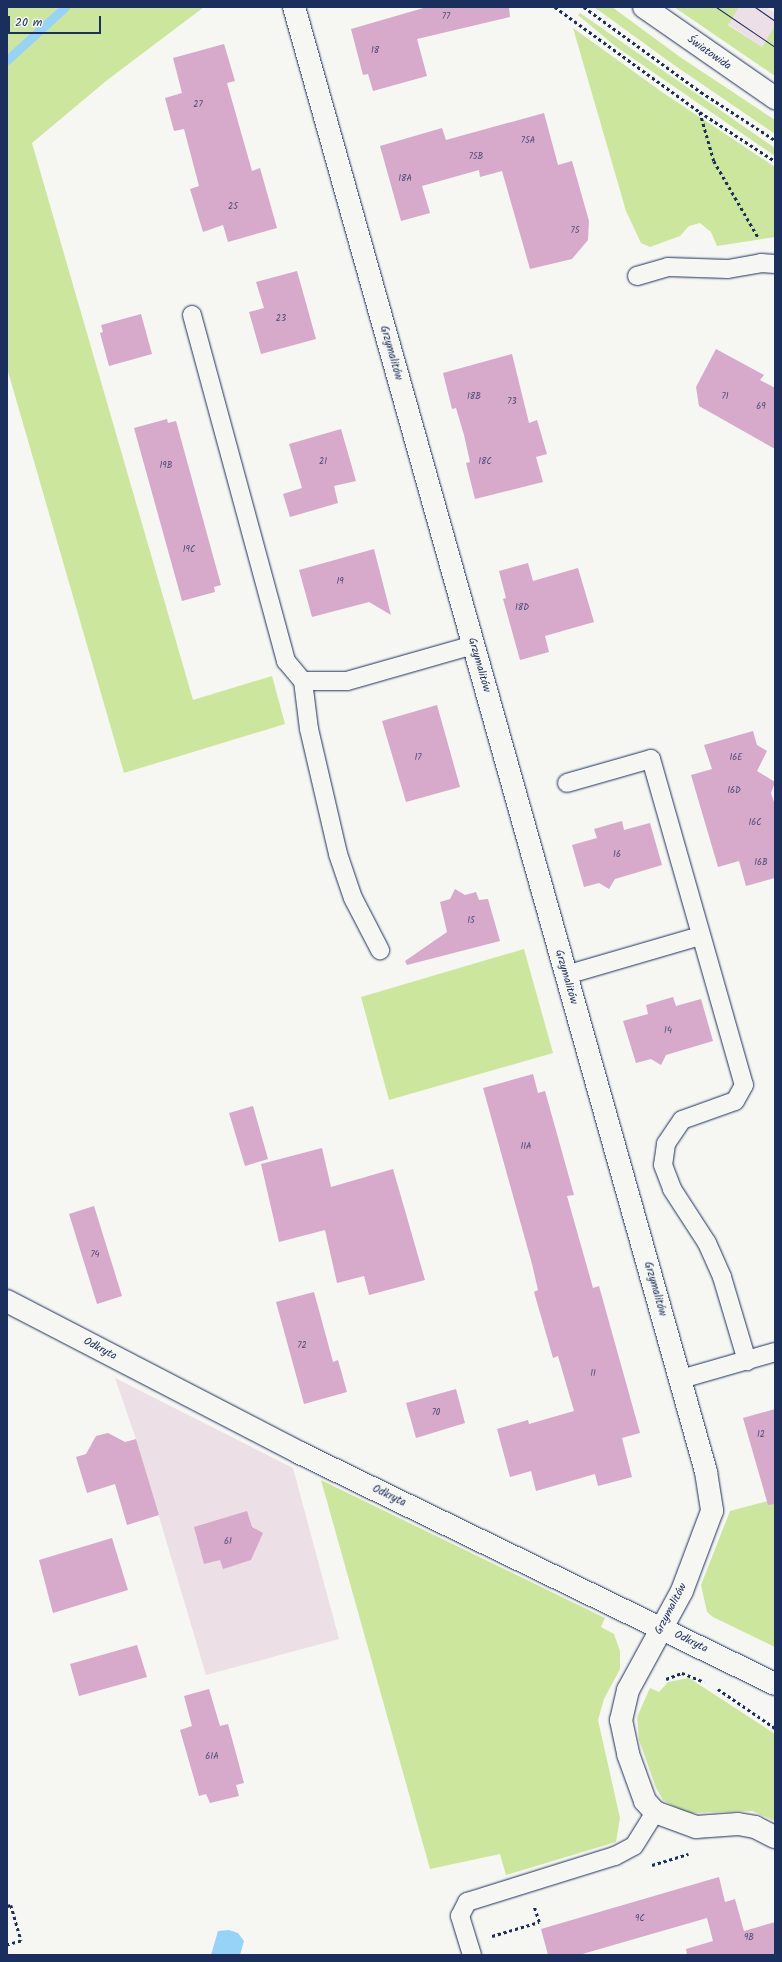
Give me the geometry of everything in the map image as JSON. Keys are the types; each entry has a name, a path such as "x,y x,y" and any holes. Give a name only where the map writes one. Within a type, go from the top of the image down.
{"street":[{"name":"Grzymalitów","path":"294,7 706,1472 712,1511 682,1591 628,1690 621,1720 638,1783 645,1801 655,1812"},
{"name":"Światowida","path":"644,7 775,98"},
{"name":"Odkryta","path":"7,1301 300,1453 775,1684"},
{"path":"655,1812 696,1827 738,1824 755,1827 775,1837"}],"lane":[{"path":"637,276 668,267 728,269 760,263 775,264"},
{"path":"192,315 286,661 302,681 309,729 338,854 353,898 380,950"},
{"path":"302,681 347,681 473,644"},
{"path":"567,783 651,758 700,936 744,1085 735,1100 682,1120 666,1144 663,1165 672,1190 707,1243 722,1277 747,1360"},
{"path":"566,975 700,936"},
{"path":"681,1379 775,1352"},
{"path":"472,1955 460,1916 467,1902 615,1856 634,1846 655,1812"}],"path":[{"path":"555,7 700,112 775,161"},
{"path":"584,7 701,92 775,140"},
{"path":"700,112 714,161 762,245"},
{"path":"7,1906 11,1905 21,1941 7,1946"}],"shaded area":[{"path":"739,7 766,7 775,13 775,25 762,47 728,24"},
{"path":"115,1378 293,1468 339,1639 206,1675 136,1439"}],"green space":[{"path":"7,7 204,7 106,81 32,143 193,700 272,676 285,724 124,773 7,368"},
{"path":"594,7 612,7 680,57 775,120 775,134 674,65"},
{"path":"674,7 739,7 728,25 762,47 775,25 775,76"},
{"path":"580,13 775,148 775,156 615,46 578,15"},
{"path":"573,28 662,92 775,167 775,237 717,246 711,232 700,223 689,226 680,236 650,247 641,243 626,211"},
{"path":"524,949 553,1053 389,1100 361,997"},
{"path":"321,1480 605,1618 601,1627 614,1634 620,1651 620,1669 604,1699 598,1720 620,1818 616,1842 506,1875 500,1854 430,1869"},
{"path":"775,1499 775,1647 713,1617 707,1612 701,1585 730,1511"},
{"path":"689,1678 775,1734 775,1821 752,1811 692,1813 680,1810 663,1800 656,1788 639,1740 637,1717 650,1688 659,1692 668,1682"}],"water":[{"path":"229,1930 238,1933 244,1941 240,1955 211,1955 218,1931"}],"building":[{"path":"427,7 509,7 510,17 417,39 427,76 373,91 368,74 363,75 351,29"},
{"path":"224,44 235,81 227,83 252,171 260,168 277,228 228,242 223,225 203,232 190,189 199,186 184,129 174,131 165,98 182,93 173,58"},
{"path":"544,113 558,165 572,161 589,221 588,240 572,259 530,269 502,171 480,177 479,170 422,186 430,213 401,221 380,146 442,128 446,140"},
{"path":"297,271 316,339 261,354 249,312 264,308 256,282"},
{"path":"141,314 152,354 109,366 100,333 103,332 101,325"},
{"path":"716,349 764,375 760,380 775,388 775,449 699,406 696,387"},
{"path":"512,354 529,423 537,420 547,454 536,457 543,482 475,499 466,463 470,462 464,435 456,408 452,409 443,373"},
{"path":"167,419 168,423 176,421 221,585 214,587 215,592 182,601 134,428"},
{"path":"341,429 356,481 334,486 338,503 290,517 283,494 302,488 289,444"},
{"path":"374,549 391,615 369,602 312,617 299,570"},
{"path":"528,563 533,581 578,568 594,622 545,636 549,652 520,660 503,599 506,598 499,571"},
{"path":"437,705 460,787 406,802 382,721"},
{"path":"753,731 757,745 767,751 757,771 775,782 771,793 775,805 775,878 746,886 739,861 718,867 691,775 712,769 704,745"},
{"path":"622,821 624,830 650,823 662,865 615,879 609,889 599,883 584,887 572,845 597,838 594,829"},
{"path":"455,889 465,895 476,892 479,900 488,899 500,941 407,965 405,961 447,932 440,902 450,899"},
{"path":"673,997 676,1006 701,999 713,1041 666,1055 661,1065 651,1059 636,1063 623,1021 648,1014 646,1005"},
{"path":"533,1074 538,1093 545,1091 574,1195 567,1196 593,1288 599,1286 640,1433 622,1438 632,1477 598,1486 595,1474 536,1491 531,1471 510,1477 497,1429 528,1420 529,1424 574,1411 558,1356 553,1358 534,1292 538,1290 532,1264 483,1088"},
{"path":"253,1106 268,1159 245,1166 229,1113"},
{"path":"322,1148 331,1187 393,1169 425,1280 369,1295 364,1276 337,1283 325,1230 279,1242 261,1164"},
{"path":"94,1206 122,1296 97,1304 69,1214"},
{"path":"314,1292 333,1362 338,1360 347,1392 304,1404 276,1302"},
{"path":"456,1389 465,1423 416,1438 406,1403"},
{"path":"775,1409 775,1504 768,1505 743,1418"},
{"path":"108,1433 125,1442 136,1439 159,1515 127,1525 115,1484 87,1493 76,1457 86,1454 96,1436"},
{"path":"247,1511 252,1527 263,1533 251,1560 223,1569 220,1560 204,1564 194,1527"},
{"path":"112,1538 128,1590 53,1613 39,1560"},
{"path":"137,1645 147,1677 79,1696 70,1664"},
{"path":"209,1689 220,1726 228,1724 244,1783 236,1785 239,1796 210,1803 206,1794 199,1796 180,1730 192,1726 184,1696"},
{"path":"719,1877 725,1902 735,1899 744,1931 775,1922 775,1955 687,1955 686,1949 713,1941 707,1918 579,1955 548,1955 541,1929"}],"waterway":[{"path":"7,60 65,7"}],"tram line":[{"path":"716,7 775,47"},
{"path":"755,7 775,21"}]}
